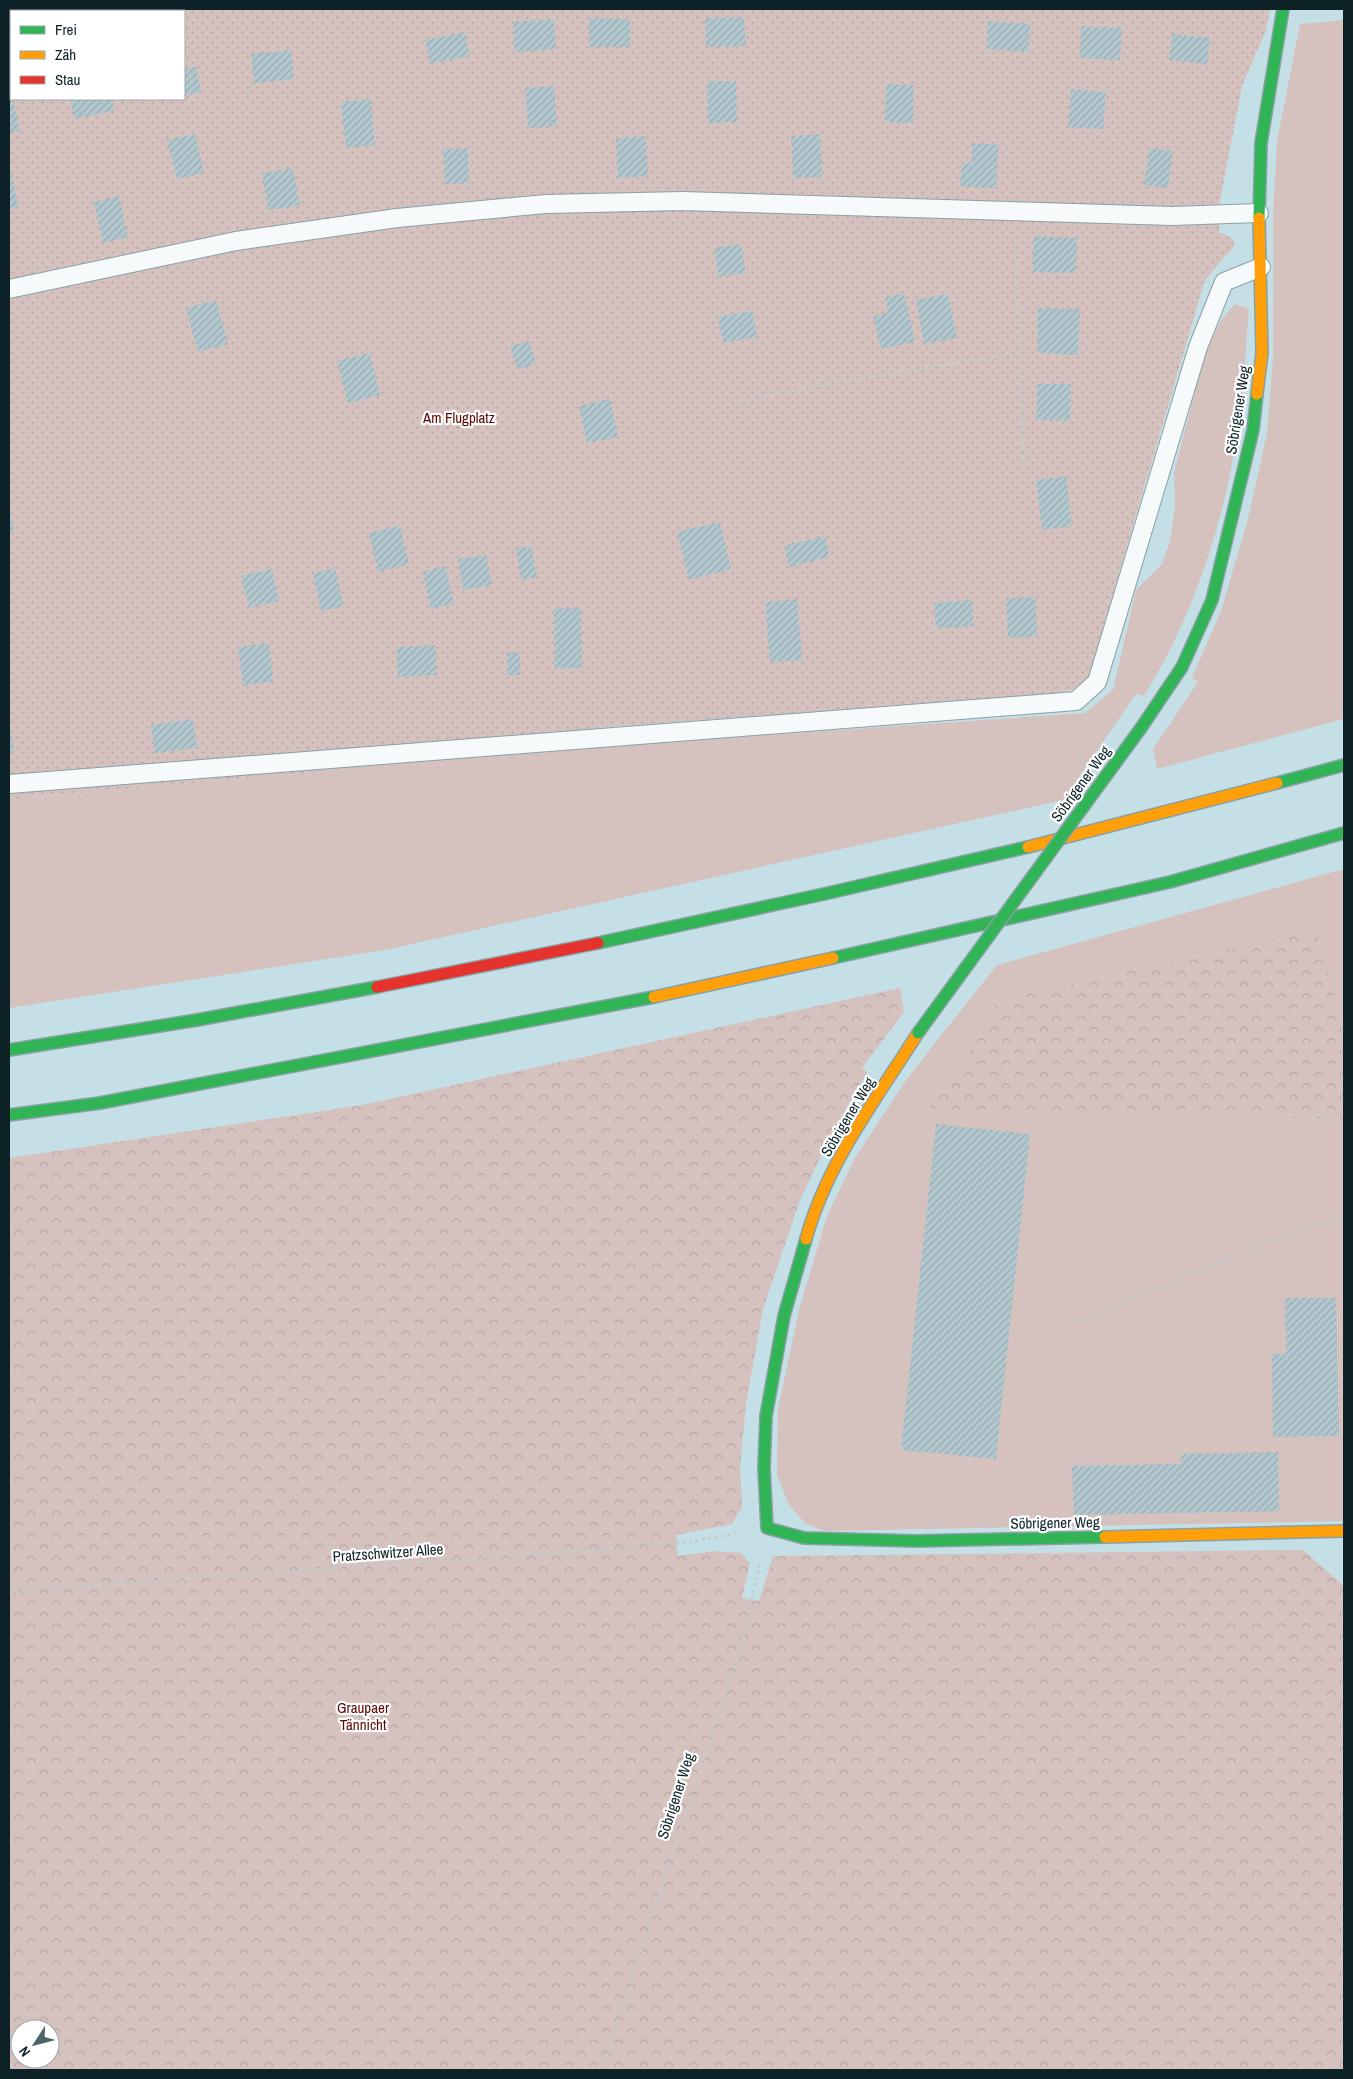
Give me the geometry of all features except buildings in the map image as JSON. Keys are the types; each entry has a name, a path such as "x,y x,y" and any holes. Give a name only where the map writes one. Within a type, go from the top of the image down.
{"main road":[{"name":"Söbrigener Weg","path":"1284,9 1261,143 1259,213 1262,353 1253,430 1232,522 1208,609 1182,667 1141,728 918,1033 844,1148 815,1206 784,1316 766,1416 764,1468 767,1528 804,1538 916,1541 1344,1532"},
{"path":"9,1050 109,1036 384,986 699,923 929,872 1154,817 1344,765"},
{"path":"9,1114 109,1101 703,988 1170,882 1344,833"}],"lane":[{"path":"9,289 236,241 397,218 546,204 683,201 1172,216 1259,213"},
{"path":"9,784 1076,701 1096,682 1198,347 1224,282 1261,267"}],"path":[{"path":"1014,210 1018,353 1024,468"},
{"path":"734,404 819,385 1018,353"},
{"path":"1079,1320 1257,1247 1344,1217"},
{"name":"Pratzschwitzer Allee","path":"9,1593 30,1589 680,1543 767,1528"},
{"name":"Söbrigener Weg","path":"603,2070 746,1626 767,1528"}],"green space":[{"name":"Am Flugplatz","path":"9,9 1270,9 1266,30 1242,86 1220,201 1219,232 1232,238 1235,245 1205,280 1088,679 1074,689 1060,693 594,728 596,747 420,759 332,771 9,799"},
{"path":"1344,20 1344,719 1157,769 1153,749 1198,682 1192,678 1221,611 1248,519 1267,433 1273,358 1273,215 1277,141 1300,24"},
{"path":"1235,304 1249,309 1242,400 1232,465 1215,534 1204,568 1178,634 1144,696 1136,694 1063,800 385,950 9,1008 9,799 332,771 420,759 1085,713 1113,690 1136,590 1162,564 1170,541 1175,507 1174,472 1205,353 1221,320"},
{"path":"1344,869 1344,1034 1316,930 998,1000 978,1038 930,1109 1344,1119 1344,1521 824,1531 806,1524 789,1505 777,1475 778,1409 799,1310 827,1216 855,1158 904,1083 997,965"},
{"path":"1317,930 1344,1034 1344,1119 929,1109 978,1038 998,1000"},
{"name":"Graupaer Tännicht","path":"900,988 904,1012 862,1068 867,1072 831,1135 800,1200 763,1309 746,1404 740,1467 742,1507 732,1524 676,1535 678,1556 714,1551 741,1553 750,1563 742,1598 759,1601 773,1556 1303,1550 1344,1586 1344,2070 9,2070 9,1158 362,1105"}],"traffic: fast":[{"path":"1259,218 1261,143 1283,9"},
{"path":"1141,728 1182,667 1212,600 1253,430 1257,394"},
{"path":"918,1033 1141,728"},
{"path":"1277,783 1344,765"},
{"path":"833,958 1170,882 1344,833"},
{"path":"598,943 1028,847"},
{"path":"9,1050 197,1020 377,987"},
{"path":"9,1115 100,1103 654,997"},
{"path":"806,1239 784,1316 766,1416 764,1468 767,1528 804,1538 916,1541 1105,1537"}],"traffic: slow":[{"path":"1257,394 1262,353 1259,218"},
{"path":"1028,847 1277,783"},
{"path":"654,997 833,958"},
{"path":"806,1239 826,1184 854,1132 918,1033"},
{"path":"1105,1537 1344,1531"}],"traffic: jam":[{"path":"377,987 598,943"}]}
